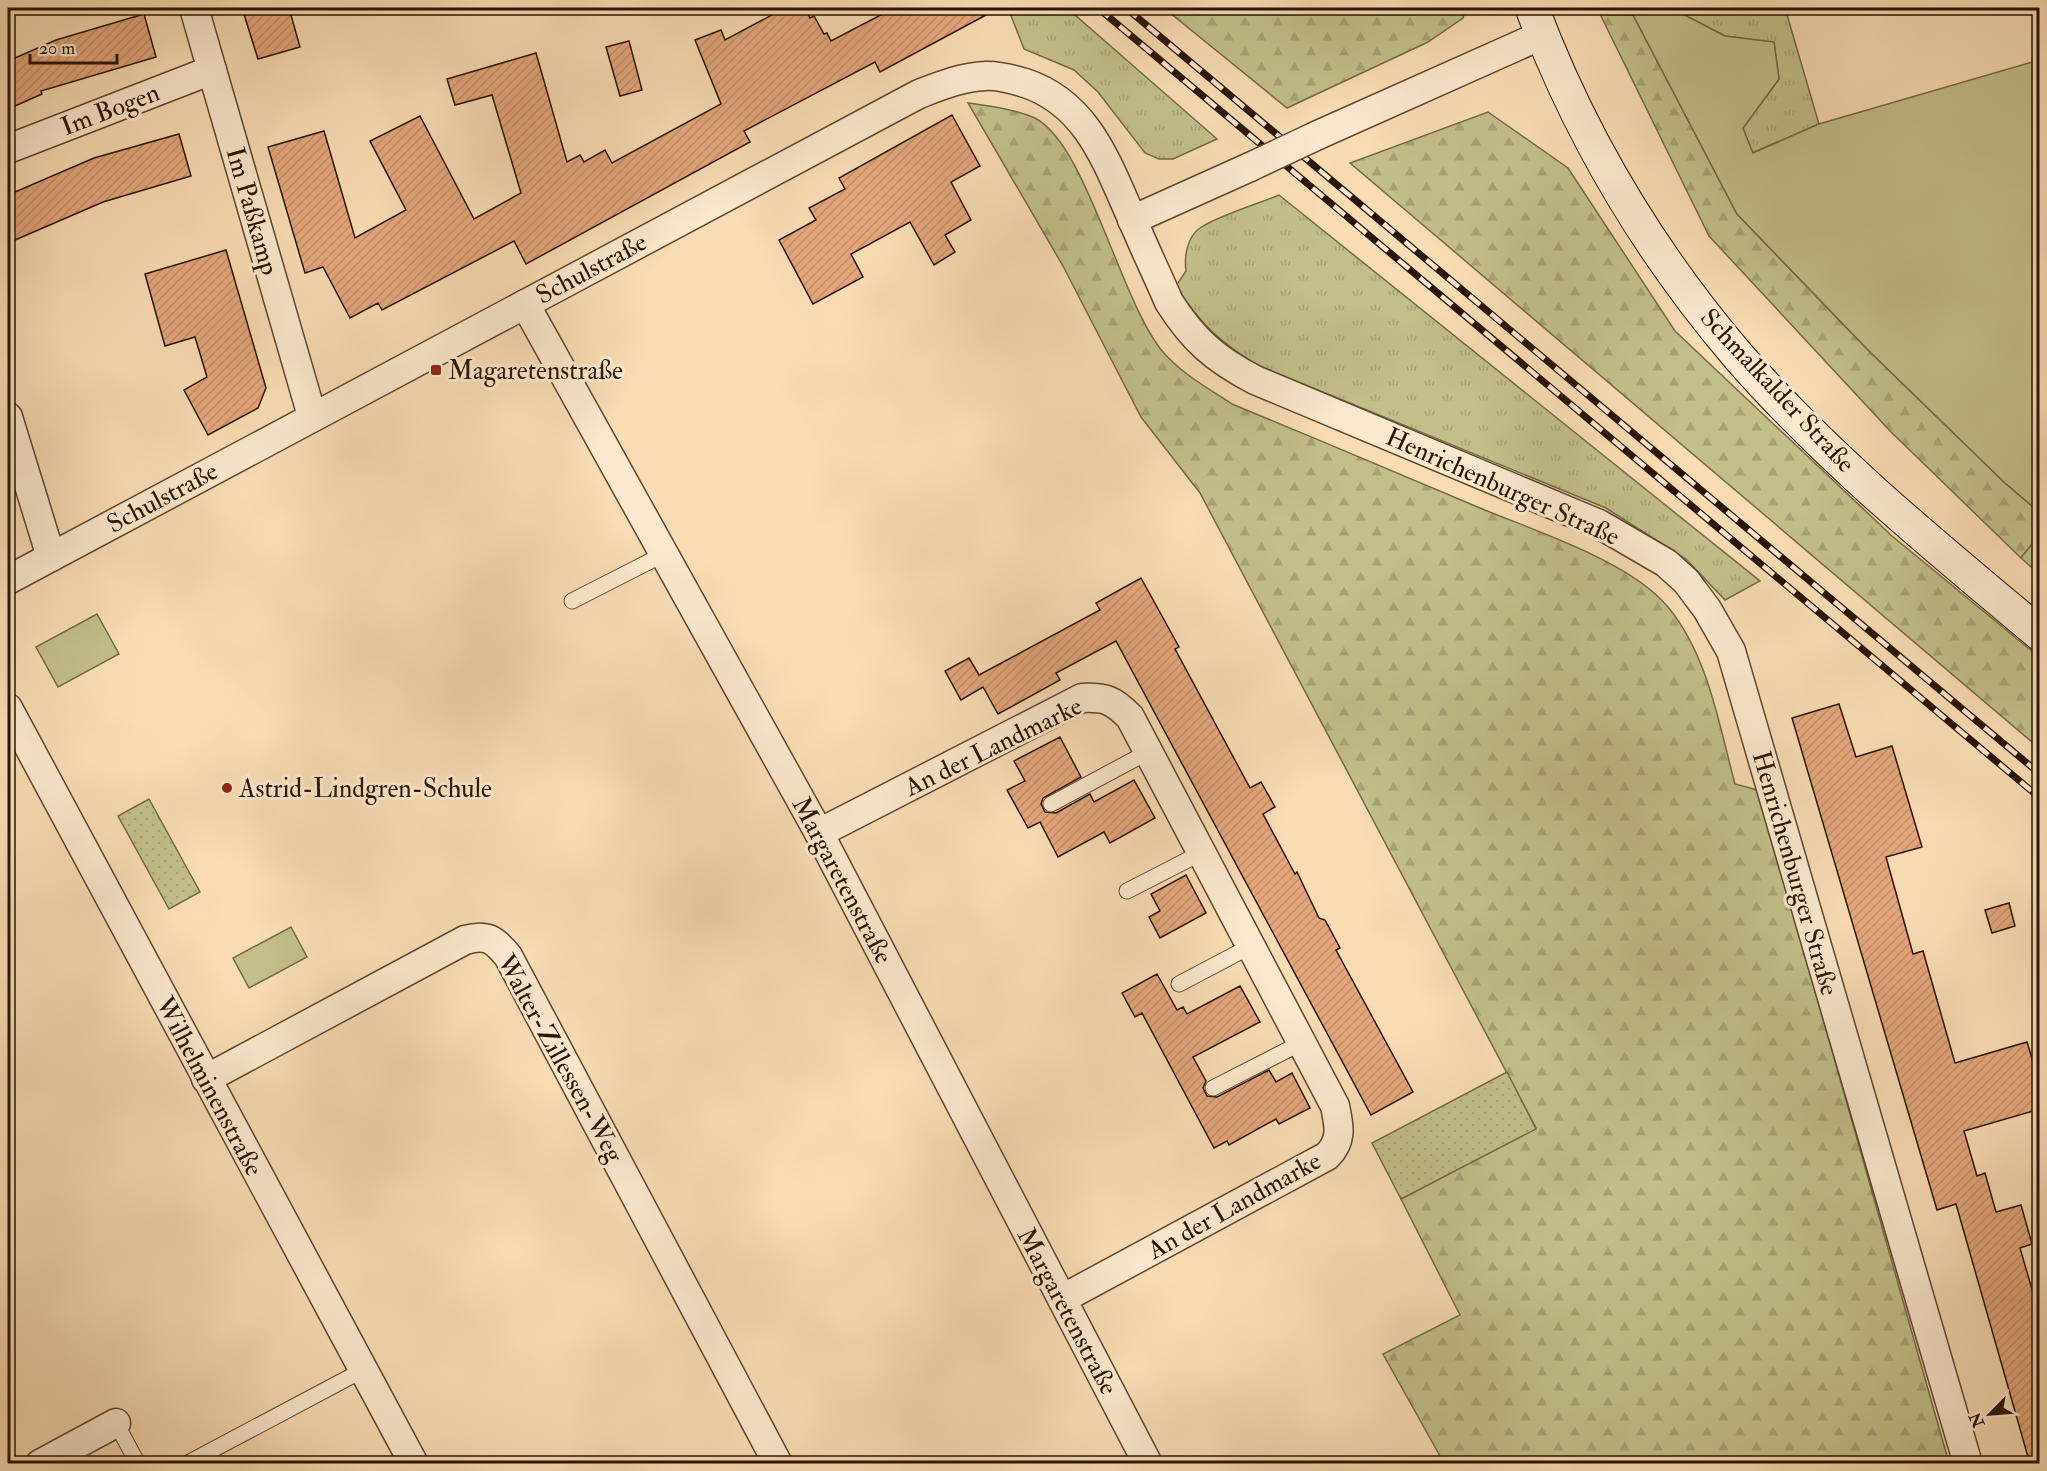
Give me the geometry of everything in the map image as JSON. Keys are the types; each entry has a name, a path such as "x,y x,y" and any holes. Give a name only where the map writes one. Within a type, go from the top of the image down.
{"main road":[{"name":"Schmalkalder Straße","path":"1537,21 1574,109 1620,195 1653,245 1740,357 1791,412 1877,493 2040,634"}],"street":[{"name":"Im Paßkamp","path":"194,8 312,416"},
{"path":"1132,219 1318,135 1537,21"},
{"name":"Im Bogen","path":"8,149 212,70"},
{"name":"Schulstraße","path":"8,580 919,94 951,82 984,76 1021,82 1039,88 1063,102 1080,119 1101,148 1132,219"},
{"name":"Henrichenburger Straße","path":"1132,219 1169,302 1183,325 1201,345 1223,363 1255,380 1599,524 1666,563 1686,580 1707,609 1731,651 1968,1464"},
{"name":"Margaretenstraße","path":"525,304 819,833 1148,1464"},
{"path":"8,417 51,557"},
{"name":"An der Landmarke","path":"819,833 1082,698 1099,697 1116,702 1130,717 1335,1106 1340,1130 1337,1146 1327,1156 1062,1299"},
{"name":"Wilhelminenstraße","path":"8,708 414,1464"},
{"name":"Walter-Zillessen-Weg","path":"206,1079 465,940 482,936 494,939 508,956 778,1464"},
{"path":"40,1464 116,1423"}],"lane":[{"path":"572,601 664,554"},
{"path":"1051,804 1148,752"},
{"path":"1127,891 1201,853"},
{"path":"1179,984 1251,946"},
{"path":"1213,1088 1301,1042"},
{"path":"186,1464 363,1370"},
{"path":"116,1423 138,1464"}],"green space":[{"path":"1008,8 1067,8 1217,139 1173,159 1159,159 1145,153 1098,92 1074,70 1024,49"},
{"path":"1164,8 1466,8 1463,18 1428,42 1287,108"},
{"path":"1582,8 1671,8 1725,36 1774,42 1779,79 1743,128 1753,153 1819,124 2039,60 2039,512 2005,483 1868,350 1737,214 1633,15 1585,14"},
{"path":"1671,8 1785,8 1819,124 1752,153 1743,128 1779,79 1774,43 1725,36"},
{"path":"1600,14 1633,15 1737,214 1868,350 2005,483 2039,512 2039,535 2021,558 1891,432 1709,236"},
{"path":"968,103 1019,112 1035,118 1054,134 1071,159 1087,190 1147,328 1163,352 1187,374 1232,404 1554,537 1606,562 1651,590 1682,626 1703,669 1735,784 1758,790 1949,1463 1444,1463 1383,1354 1460,1315 1401,1199 1536,1128 1200,493 1141,417 1063,266"},
{"path":"1488,112 1568,168 1675,331 1892,536 2039,657 2039,748 1350,163"},
{"path":"1279,195 1760,581 1725,600 1686,559 1606,508 1257,365 1221,340 1193,311 1176,286 1186,271 1189,242 1200,228 1207,224"},
{"path":"2039,535 2039,574 2021,558"},
{"path":"97,614 119,654 58,687 36,647"},
{"path":"149,799 200,892 169,909 118,816"},
{"path":"291,927 307,957 249,988 233,958"},
{"path":"1507,1072 1536,1129 1401,1199 1372,1143"}],"building":[{"path":"242,8 289,8 300,47 258,59"},
{"path":"785,8 805,8 810,18 814,16 824,34 827,33 831,41 894,8 999,8 880,72 875,62 744,131 750,142 526,264 514,241 382,310 378,303 350,318 323,267 305,273 268,147 324,131 355,238 406,210 370,141 420,116 474,219 521,193 492,95 455,105 447,79 536,53 567,162 580,155 584,162 605,150 612,163 721,104 695,40 721,30 725,40"},
{"path":"144,14 156,57 41,91 42,94 8,109 8,61 56,40"},
{"path":"629,41 642,90 620,96 606,47"},
{"path":"952,115 980,166 951,182 971,220 945,235 955,252 934,265 910,222 851,254 863,277 813,304 779,240 816,220 809,208 845,189 839,178"},
{"path":"179,134 191,176 103,202 8,243 8,195 94,158"},
{"path":"226,250 266,388 258,408 208,435 184,390 207,377 195,337 165,346 145,274"},
{"path":"1141,578 1179,647 1175,649 1250,788 1261,782 1275,807 1263,814 1295,874 1297,872 1319,918 1325,920 1340,948 1336,950 1413,1092 1371,1115 1116,641 1056,673 1060,680 998,714 983,687 961,700 945,671 969,658 979,675 1100,610 1096,603"},
{"path":"1839,704 1856,757 1892,746 1922,847 1886,857 1913,954 1923,951 1955,1063 2027,1042 2036,1072 2040,1071 2040,1109 1964,1131 1977,1176 1985,1173 1996,1212 2021,1205 2032,1244 2020,1248 2040,1317 2040,1464 2030,1464 1956,1204 1937,1210 1792,718"},
{"path":"1060,737 1081,777 1043,798 1041,804 1045,812 1056,813 1090,794 1094,802 1134,780 1155,818 1110,843 1104,832 1058,857 1040,822 1028,828 1007,790 1025,781 1014,761"},
{"path":"1186,875 1206,913 1160,938 1149,917 1160,911 1151,894"},
{"path":"2009,903 2015,926 1992,933 1985,910"},
{"path":"1157,974 1177,1010 1183,1007 1187,1014 1240,986 1260,1022 1193,1057 1206,1081 1203,1088 1207,1096 1217,1097 1269,1070 1276,1082 1292,1073 1310,1108 1279,1124 1276,1119 1229,1145 1227,1141 1214,1148 1142,1013 1135,1017 1122,993"}],"railway":[{"path":"1098,8 2040,798"},
{"path":"1126,8 2040,774"}],"place":[{"name":"Magaretenstraße","path":"436,370"},
{"name":"Astrid-Lindgren-Schule","path":"227,788"}]}
